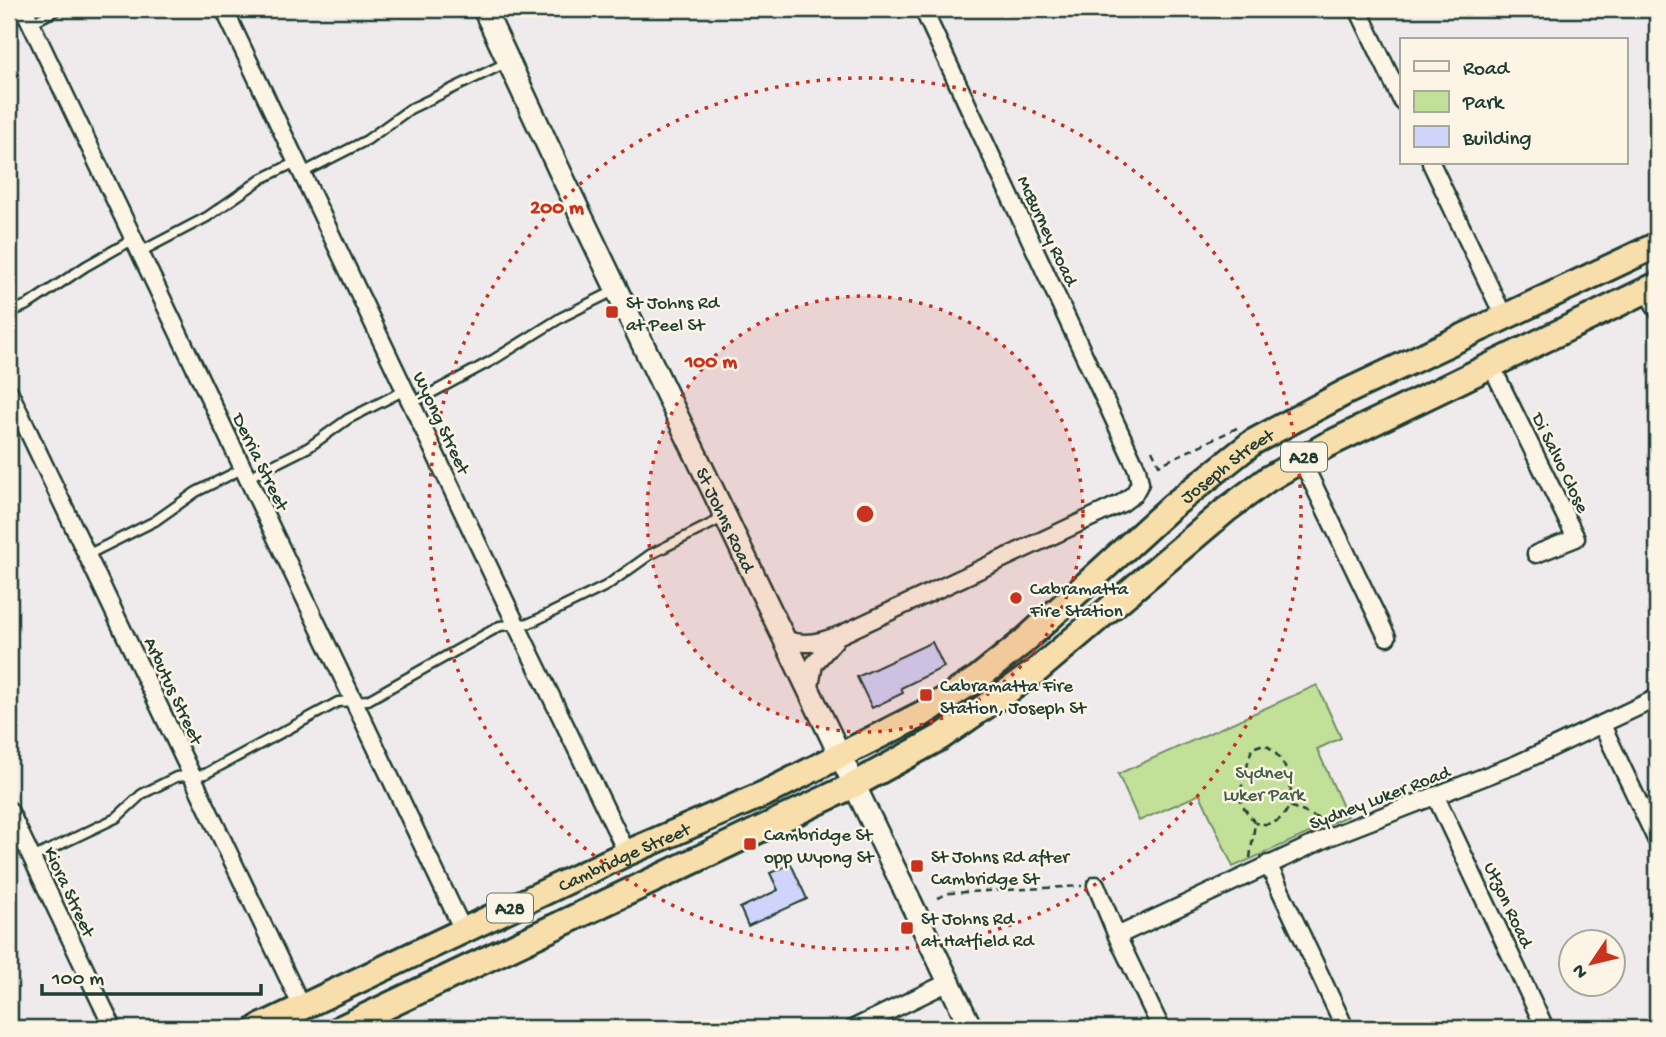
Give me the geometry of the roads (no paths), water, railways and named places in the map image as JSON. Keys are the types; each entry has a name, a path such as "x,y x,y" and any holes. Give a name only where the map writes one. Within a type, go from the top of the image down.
{"highway":[{"name":"Joseph Street","path":"840,756 922,714 978,678 1023,642 1171,507 1253,442 1335,397 1657,245"},
{"name":"Joseph Street","path":"854,785 942,737 997,700 1063,648 1226,510 1268,479 1301,459 1492,365 1654,295"},
{"name":"Cambridge Street","path":"258,1028 627,853 766,793 840,756"},
{"name":"Cambridge Street","path":"341,1028 854,785"}],"main road":[{"name":"St Johns Road","path":"484,9 971,1028"}],"street":[{"name":"Wyong Street","path":"224,9 627,853"},
{"name":"McBurney Road","path":"842,634 1122,503 1133,494 1140,483 1137,469 923,9"},
{"path":"1358,9 1400,97"},
{"name":"Derria Street","path":"27,14 463,930"},
{"path":"1431,164 1504,317"},
{"name":"Di Salvo Close","path":"1492,365 1576,538 1536,554"},
{"name":"Arbutus Street","path":"9,391 302,1007"},
{"path":"1301,459 1387,637"},
{"path":"784,639 797,644 821,643 842,634"},
{"path":"809,692 814,664 826,648 842,634"},
{"name":"Sydney Luker Road","path":"1117,936 1329,837 1517,764 1657,698"},
{"path":"1602,724 1657,841"},
{"name":"Utzon Road","path":"1436,797 1545,1028"},
{"name":"Kiora Street","path":"9,810 113,1028"},
{"path":"1268,864 1345,1028"},
{"path":"1096,885 1161,1028"},
{"path":"854,1028 949,982"}],"lane":[{"path":"9,20 59,9"},
{"path":"9,313 29,304 86,266 207,217 263,178 299,168 367,140 410,109 509,62"},
{"path":"87,555 155,520 196,492 309,447 348,419 408,397 493,360 562,317 616,290"},
{"path":"32,858 116,818 142,794 176,777 205,774 338,702 368,699 500,626 530,623 606,586 651,554 727,516"}],"place":[{"name":"St Johns Rd at Peel St","path":"612,312"},
{"name":"Cabramatta Fire Station","path":"1016,598"},
{"name":"Cabramatta Fire Station, Joseph St","path":"926,695"},
{"name":"Cambridge St opp Wyong St","path":"750,844"},
{"name":"St Johns Rd after Cambridge St","path":"917,866"},
{"name":"St Johns Rd at Hatfield Rd","path":"907,928"}],"park label":[{"name":"Sydney Luker Park","path":"1264,782"}]}
